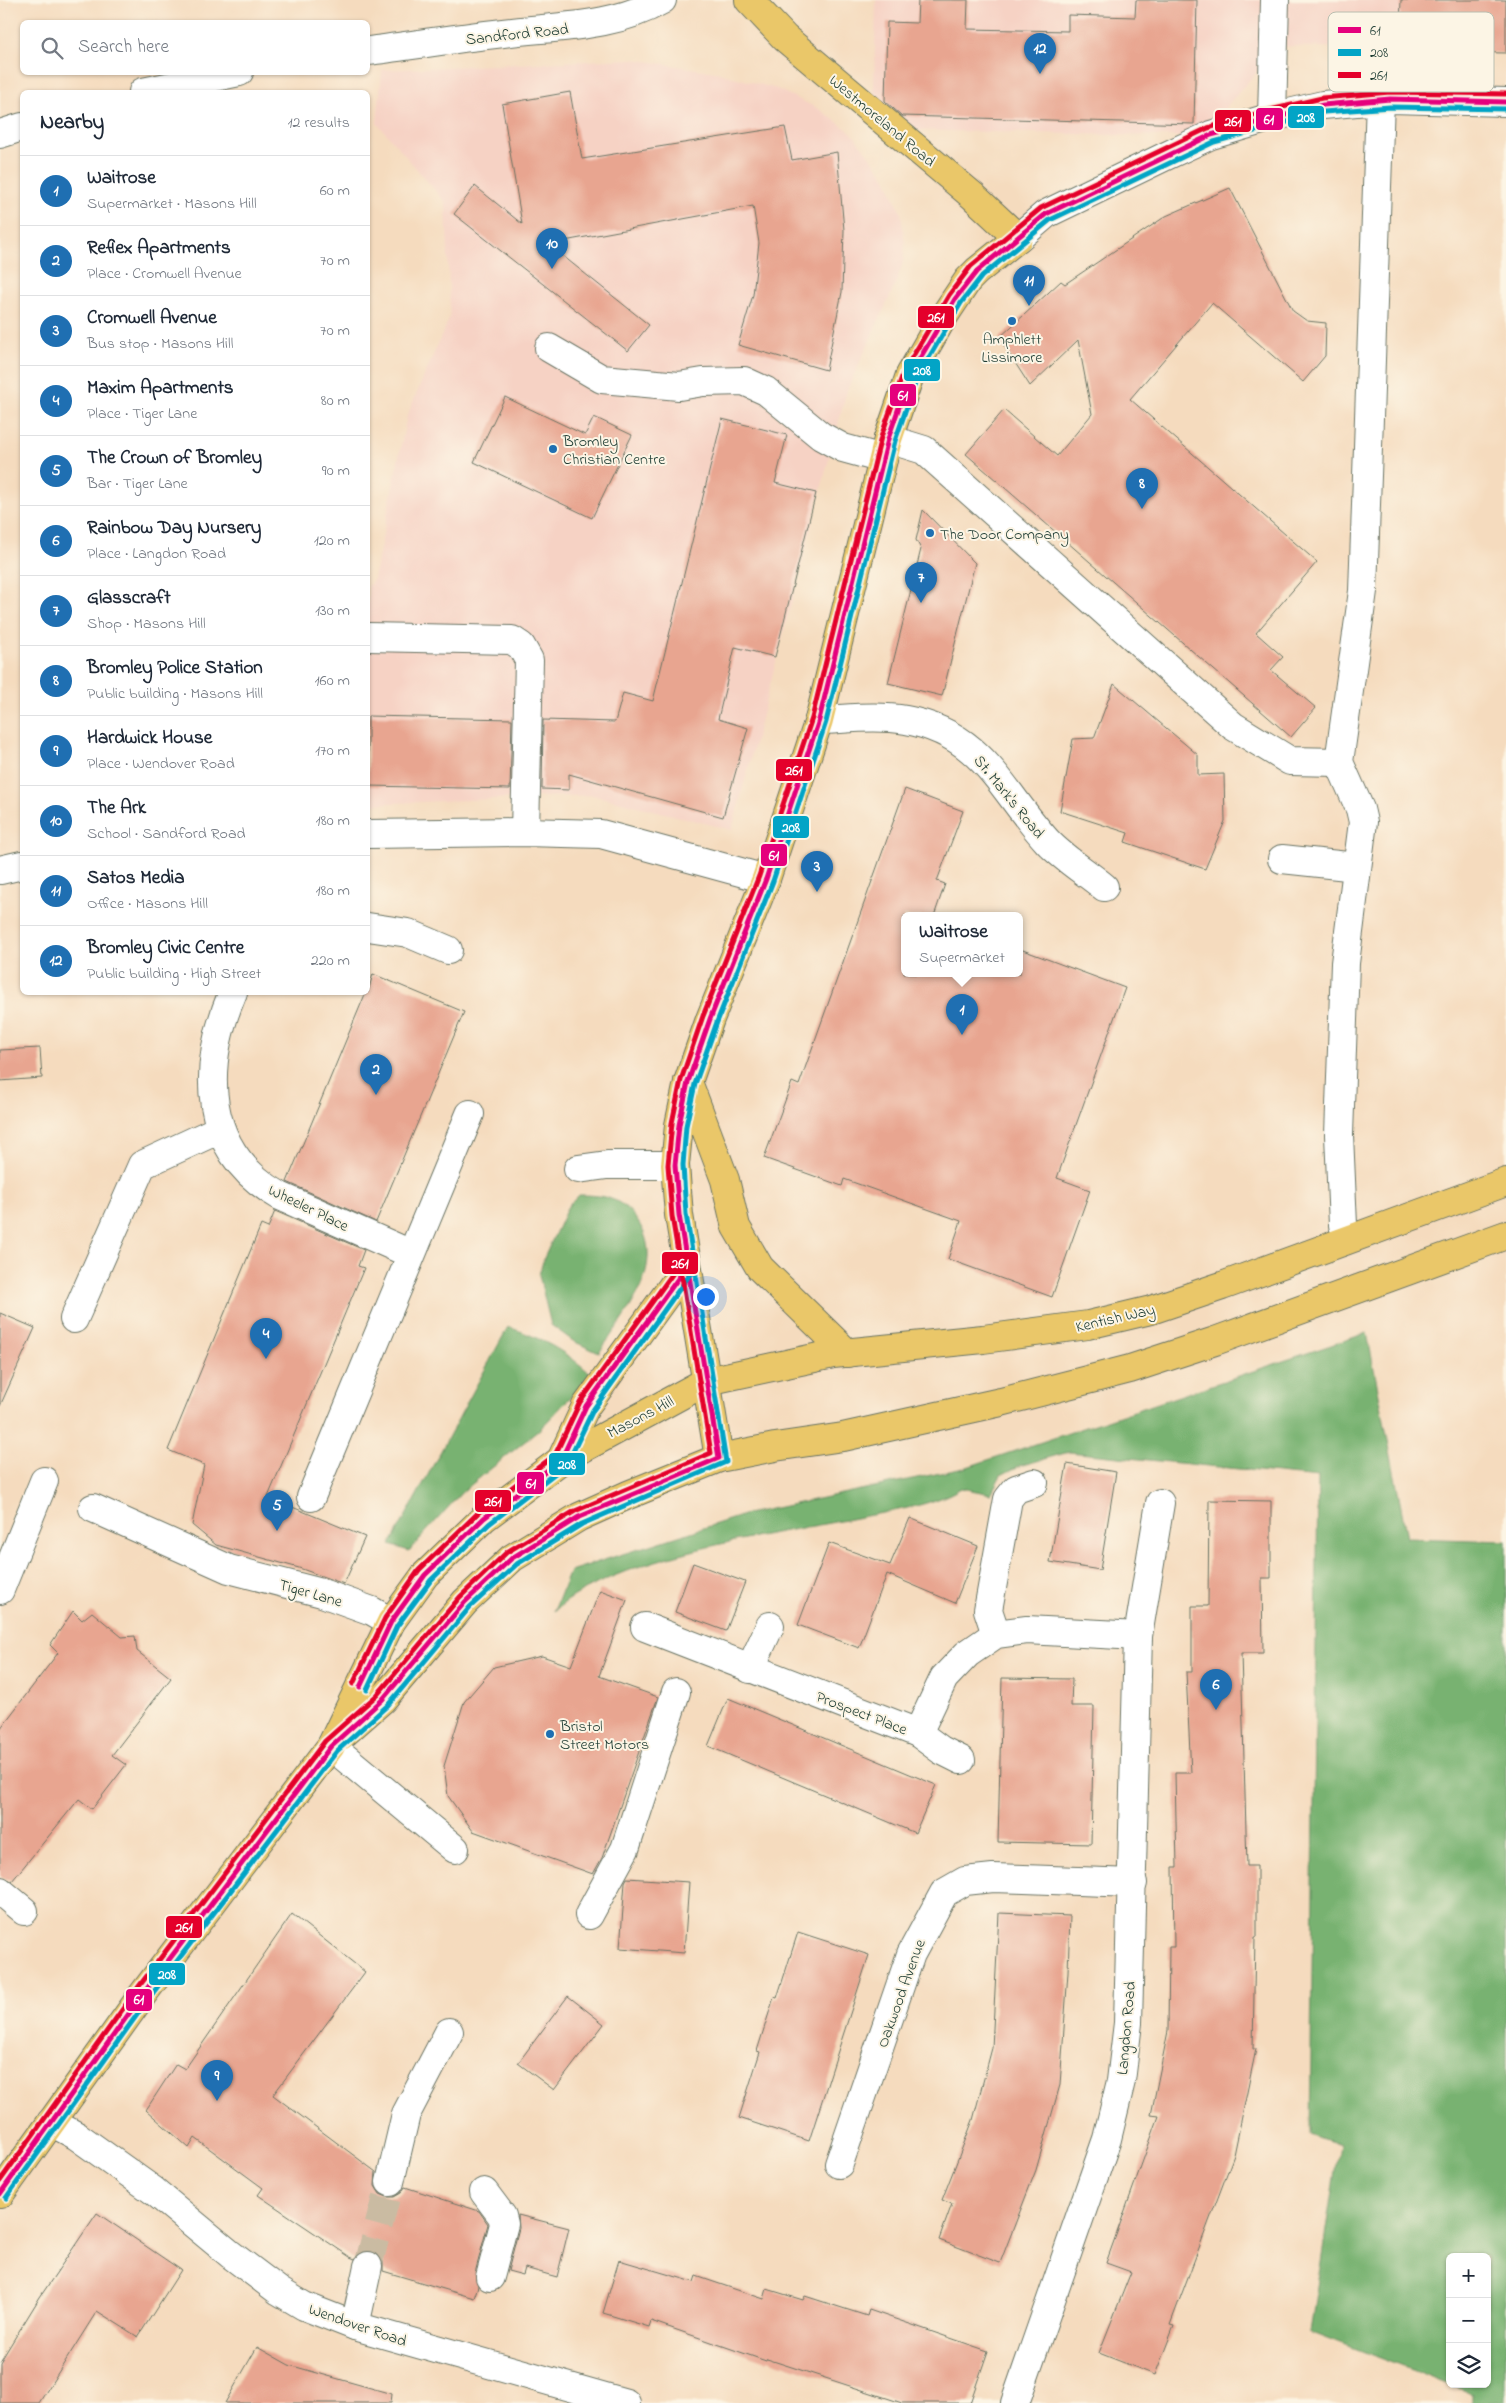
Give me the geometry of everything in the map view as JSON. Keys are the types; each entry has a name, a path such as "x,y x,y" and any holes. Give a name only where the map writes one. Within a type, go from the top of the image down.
{"main road":[{"name":"Westmoreland Road","path":"749,0 785,38 973,196 1018,238"},
{"path":"1018,238 977,270 955,299 910,375 885,449 819,720 766,879 710,1019 688,1082 679,1125 675,1164 679,1215 719,1458 843,1437 1010,1400 1130,1369 1214,1341 1506,1234"},
{"path":"688,1082 725,1180 736,1227 760,1268 846,1353"},
{"name":"Kentish Way","path":"707,1381 846,1353 1050,1331 1088,1325 1151,1310 1222,1286 1506,1182"},
{"path":"561,1460 586,1406 687,1266"},
{"name":"Masons Hill","path":"331,1746 392,1622 425,1575 484,1518 521,1488 561,1460 707,1381"},
{"name":"Masons Hill","path":"0,2194 137,2002 331,1746 382,1700 465,1602 512,1558 579,1517 719,1458"}],"street":[{"name":"Sandford Road","path":"370,52 503,32 579,26 624,17 662,0"},
{"path":"1272,117 1275,0"},
{"path":"159,90 226,75"},
{"path":"1018,238 1046,214 1166,156 1211,135 1272,117 1323,106 1380,100 1506,102"},
{"path":"1342,1225 1339,1135 1345,972 1363,822 1360,809 1339,762 1363,591 1380,100"},
{"path":"0,134 20,129"},
{"path":"549,348 602,379 680,386 703,382 744,381 766,391 822,436 836,444 885,449 924,450 1233,726 1290,761 1339,762"},
{"path":"370,637 512,640 521,646 529,660 525,832"},
{"name":"St. Mark's Road","path":"819,720 897,718 927,725 951,736 974,752 998,776 1049,843 1104,887"},
{"path":"370,834 525,832 601,834 766,879"},
{"path":"1282,859 1357,867"},
{"path":"0,870 20,865"},
{"path":"370,927 408,933 448,950"},
{"name":"Wheeler Place","path":"233,995 221,1020 214,1052 213,1102 220,1129 244,1167 269,1190 412,1254"},
{"path":"311,1497 470,1114"},
{"path":"74,1319 142,1165 220,1129"},
{"path":"578,1170 607,1165 675,1164"},
{"path":"0,1590 44,1481"},
{"path":"996,1634 988,1610 1008,1499 1016,1489 1034,1483"},
{"name":"Langdon Road","path":"1014,2403 1107,2139 1121,2081 1128,2024 1138,1636 1160,1502"},
{"name":"Tiger Lane","path":"93,1508 228,1570 322,1593 372,1612 392,1622"},
{"path":"750,1669 770,1626"},
{"name":"Prospect Place","path":"645,1627 918,1733 944,1678 967,1654 996,1634 1027,1630 1138,1636"},
{"path":"589,1915 625,1849 676,1692"},
{"path":"918,1733 941,1750 961,1760"},
{"path":"331,1746 455,1849"},
{"name":"Oakwood Avenue","path":"840,2164 911,1954 944,1893 965,1880 993,1878 1133,1882"},
{"path":"0,1891 24,1911"},
{"path":"390,2182 406,2114 449,2032"},
{"name":"Wendover Road","path":"51,2122 77,2136 154,2191 230,2254 279,2291 304,2306 355,2326 626,2403"},
{"path":"484,2192 502,2216 504,2224 490,2277"},
{"path":"355,2326 368,2266"}],"shaded area":[{"path":"876,0 1506,0 1506,52 1494,52 1494,12 1328,12 1328,47 1279,46 1200,137 873,129"},
{"path":"633,59 715,72 777,89 819,109 852,133 886,178 901,213 905,244 903,262 896,283 847,390 732,830 593,795 370,804 370,584 374,579 407,416 450,316 446,203 377,123 382,70"}],"green space":[{"path":"579,1195 605,1197 624,1206 636,1219 645,1236 648,1254 646,1272 640,1289 631,1306 599,1353 573,1341 551,1325 539,1275 544,1258 568,1206"},
{"path":"508,1327 531,1335 553,1346 573,1359 592,1375 539,1430 462,1492 409,1551 390,1545"},
{"path":"1367,1333 1407,1538 1506,1541 1506,2403 1471,2403 1471,2393 1458,2388 1491,2388 1491,2253 1446,2253 1446,2383 1310,2331 1339,2146 1310,2135 1318,1477 1069,1452 1019,1466 1001,1475 991,1494 961,1488 923,1504 740,1540 656,1561 617,1575 582,1591 554,1611 570,1571 747,1514 964,1468"}],"building":[{"path":"918,0 968,0 967,29 1068,31 1068,15 1135,17 1136,0 1197,0 1194,124 902,116 885,101 887,22 917,23"},
{"path":"1401,0 1506,0 1506,53 1494,53 1494,12 1401,12"},
{"path":"570,92 582,159 785,127 792,160 837,152 844,230 842,292 826,370 738,345 753,295 759,243 753,206 548,244 649,325 628,351 454,214 475,186 522,224 502,104"},
{"path":"1230,188 1293,311 1307,321 1326,323 1325,356 1303,382 1212,303 1130,399 1317,562 1256,633 1283,657 1271,670 1316,708 1291,737 966,454 1004,410 1057,456 1092,414 1078,340 1030,386 999,338 1061,281 1065,284 1166,216"},
{"name":"Bromley Christian Centre","path":"505,397 585,435 594,417 632,435 592,518 474,462"},
{"path":"722,419 787,435 775,483 816,493 775,657 735,647 718,719 748,728 723,817 569,774 569,790 542,789 543,720 615,722 623,693 653,701"},
{"path":"923,510 975,563 942,696 888,683 921,549 916,540"},
{"path":"1114,684 1198,755 1198,775 1224,774 1225,821 1205,869 1125,842 1128,833 1060,811 1073,739 1094,738"},
{"path":"370,716 512,719 510,789 370,786"},
{"path":"905,789 963,811 937,881 945,884 935,912 901,912 901,977 1023,977 1023,950 1125,988 1057,1178 1090,1190 1052,1297 948,1259 961,1221 844,1179 842,1186 764,1158 792,1082 799,1085"},
{"path":"373,974 464,1012 376,1222 287,1182 365,995 370,995"},
{"path":"40,1048 42,1078 0,1081 0,1050"},
{"path":"275,1211 364,1250 358,1266 364,1268 268,1497 365,1537 344,1584 299,1568 216,1545 192,1525 204,1465 168,1450 261,1225 268,1228"},
{"path":"0,1313 35,1328 0,1406"},
{"path":"1067,1464 1116,1472 1100,1570 1050,1562"},
{"path":"1209,1500 1271,1501 1271,1578 1262,1578 1263,1653 1241,1653 1247,1866 1257,1866 1257,1937 1255,1937 1253,2049 1256,2049 1234,2155 1170,2325 1174,2326 1155,2375 1099,2353 1131,2272 1106,2263 1159,2116 1151,2115 1168,2031 1169,1947 1174,1947 1173,1867 1177,1867 1175,1773 1191,1773 1186,1672 1192,1672 1192,1606 1208,1606"},
{"path":"910,1518 978,1546 955,1603 887,1574 859,1648 798,1625 829,1543 890,1565"},
{"path":"693,1563 745,1582 726,1631 675,1612"},
{"name":"Bristol Street Motors","path":"600,1590 627,1600 599,1676 658,1697 602,1858 593,1874 473,1831 448,1796 444,1766 464,1702 494,1667 542,1656 571,1666"},
{"path":"73,1611 82,1620 92,1612 122,1637 135,1636 137,1651 171,1678 112,1755 126,1765 92,1809 79,1799 12,1881 0,1876 0,1729 58,1653 50,1645"},
{"path":"1002,1678 1072,1679 1071,1706 1094,1706 1091,1844 998,1842"},
{"path":"728,1698 936,1785 915,1833 708,1746"},
{"path":"627,1878 689,1882 684,1953 620,1948 625,1882"},
{"path":"999,1913 1070,1916 1060,2085 1036,2170 1000,2263 939,2240 952,2204 942,2200 973,2120 992,2048"},
{"path":"292,1914 365,1972 273,2095 376,2172 375,2186 380,2194 394,2197 401,2193 405,2187 479,2211 488,2224 475,2273 478,2286 474,2298 383,2271 383,2261 378,2254 372,2251 363,2251 355,2259 350,2257 258,2195 263,2188 195,2138 189,2148 146,2110 176,2064 185,2069"},
{"path":"798,1932 869,1955 809,2141 739,2118 760,2052 757,2051 774,1997 777,1998"},
{"path":"568,1996 604,2024 554,2090 518,2063"},
{"path":"97,2213 181,2270 138,2337 97,2311 39,2403 0,2403 0,2362 40,2297"},
{"path":"518,2215 569,2228 557,2277 525,2268 523,2275 508,2271 519,2228"},
{"path":"619,2260 694,2282 696,2276 764,2299 767,2289 803,2300 805,2296 867,2316 869,2310 988,2351 970,2403 902,2403 767,2359 766,2361 651,2321 649,2327 603,2313"},
{"path":"257,2347 289,2365 392,2394 391,2403 225,2403"}],"tunnel":[{"path":"368,2266 390,2182"}],"transit line":[{"name":"261","path":"0,2181 137,1989 325,1741 377,1695 460,1597 507,1552 575,1511 711,1453 672,1216 668,1165 672,1123 681,1080 703,1016 759,876 812,718 881,437 904,371 949,295 971,266 1041,208 1208,128 1270,110 1322,98 1390,92 1506,94"},
{"name":"61","path":"0,2194 143,1994 331,1746 382,1700 465,1602 512,1558 579,1517 719,1458 679,1215 675,1165 679,1125 688,1082 710,1019 766,879 819,720 888,439 910,375 955,299 977,271 1046,214 1211,135 1323,105 1390,99 1506,102"},
{"name":"208","path":"6,2198 149,1998 337,1751 388,1705 470,1607 517,1564 582,1524 726,1462 686,1214 683,1165 686,1126 695,1084 717,1022 773,881 826,722 895,441 917,378 961,303 982,276 1050,220 1214,142 1324,112 1390,107 1506,109"},
{"name":"261","path":"353,1684 385,1618 419,1570 479,1512 555,1455 580,1402 681,1262"},
{"name":"61","path":"360,1687 391,1622 425,1575 484,1518 561,1460 586,1406 687,1266"},
{"name":"208","path":"367,1690 397,1626 431,1580 489,1524 567,1464 593,1410 693,1270"}],"place":[{"name":"Bromley Civic Centre","path":"1040,74"},
{"name":"The Ark","path":"552,269"},
{"name":"Satos Media","path":"1029,306"},
{"name":"Amphlett Lissimore","path":"1012,321"},
{"name":"Bromley Christian Centre","path":"553,449"},
{"name":"Bromley Police Station","path":"1142,509"},
{"name":"The Door Company","path":"930,533"},
{"name":"Glasscraft","path":"921,603"},
{"name":"Cromwell Avenue","path":"817,892"},
{"name":"Waitrose","path":"962,1035"},
{"name":"Reflex Apartments","path":"376,1095"},
{"name":"Maxim Apartments","path":"266,1359"},
{"name":"The Crown of Bromley","path":"277,1531"},
{"name":"Rainbow Day Nursery","path":"1216,1710"},
{"name":"Bristol Street Motors","path":"550,1734"},
{"name":"Hardwick House","path":"217,2101"}]}
